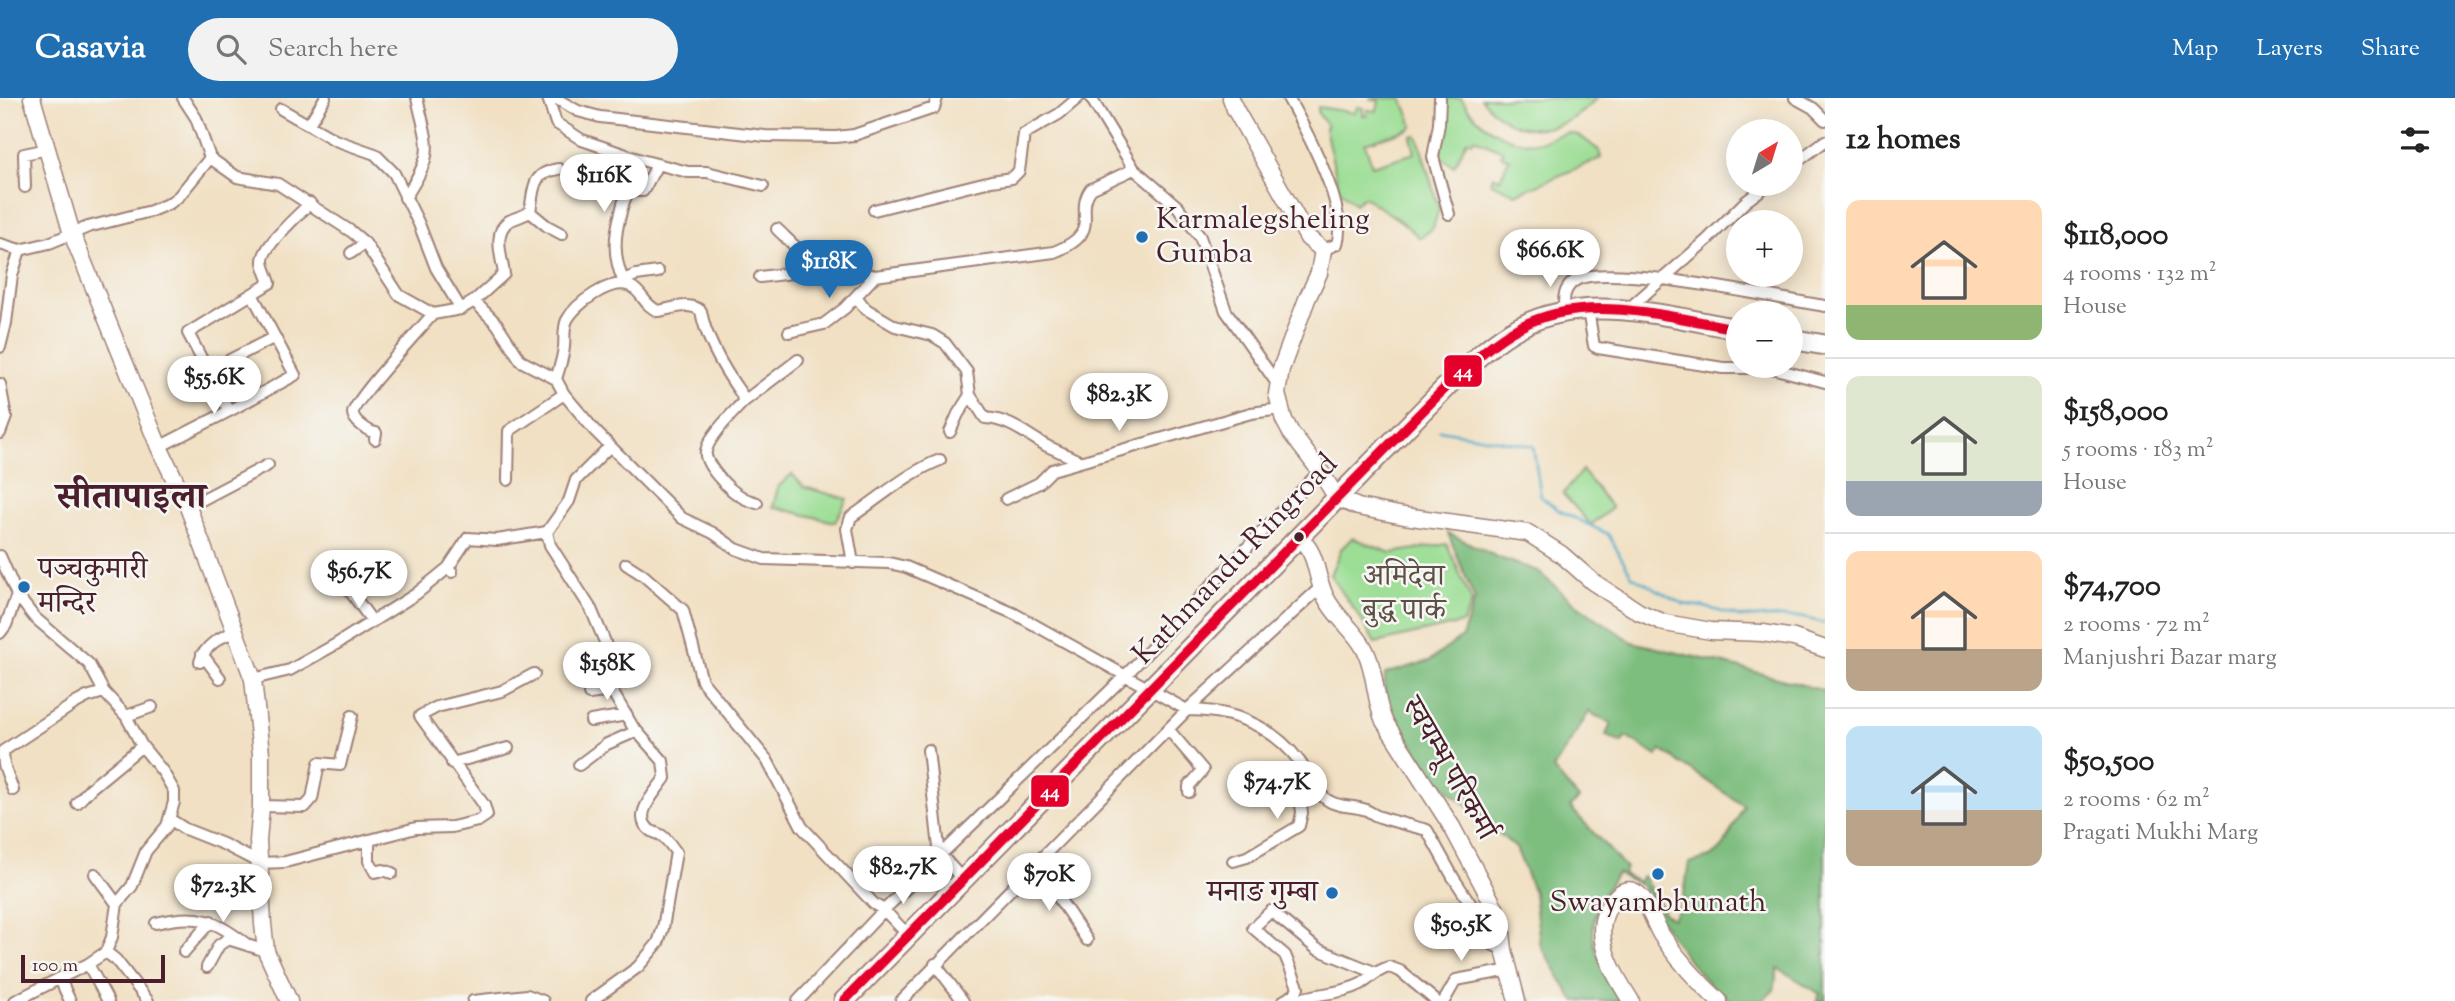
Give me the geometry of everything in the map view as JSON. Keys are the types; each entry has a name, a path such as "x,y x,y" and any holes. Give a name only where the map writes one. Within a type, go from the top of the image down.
{"highway":[{"name":"Kathmandu Ringroad","path":"844,1001 1298,537 1460,373 1489,348 1521,326 1564,313 1588,310 1626,310 1726,327"},
{"path":"1803,341 1825,345"}],"main road":[{"path":"32,98 72,234 159,447 188,507 253,679 261,754 258,841 266,951 289,1001"},
{"path":"1231,98 1308,238 1322,250 1320,273 1307,299 1281,369 1277,394 1290,433 1337,498 1358,507 1394,514 1528,533 1544,541 1604,589 1639,612 1665,623 1711,631 1763,633 1794,638 1825,649"},
{"name":"स्वयम्भू परिकर्मा","path":"1298,537 1313,555 1321,587 1335,614 1364,648 1370,664 1377,706 1384,721 1452,827 1494,906 1501,924 1504,950 1517,1001"},
{"path":"1631,1001 1604,949 1601,929 1603,918 1619,893 1629,890 1642,898 1677,956 1696,980 1719,1001"}],"street":[{"path":"183,98 196,118 210,158 237,177 278,184 352,232 365,243 399,295 433,314"},
{"path":"309,124 325,98"},
{"path":"405,198 428,157 428,137 417,98"},
{"path":"548,98 555,123 582,140 657,165 688,172 707,172 763,186"},
{"path":"555,98 578,111 600,117 765,136 836,137 854,135 923,114 934,108 937,98"},
{"path":"874,210 1012,178 1019,171 1024,134 1059,114 1078,98"},
{"path":"1091,98 1134,169 1178,207 1200,237 1226,311 1278,385"},
{"path":"1288,98 1331,188 1341,233 1337,244 1322,250"},
{"path":"1440,98 1433,157 1449,214"},
{"path":"1796,98 1813,108 1825,120"},
{"path":"281,109 335,140 375,154 394,173 419,224 436,268 461,309"},
{"path":"1803,157 1825,141"},
{"path":"25,187 24,153 48,149"},
{"path":"0,244 20,250 49,243 125,216 151,211 170,203 186,189 210,158"},
{"path":"657,165 643,191 630,191 625,197 614,250 623,282 632,287 645,304 657,311 690,306 699,309 717,353 742,395 743,402"},
{"path":"530,212 536,180 545,171 559,169"},
{"path":"760,277 831,268 855,270 875,276 1054,252 1065,248 1082,233 1086,223 1087,194 1091,189 1134,169"},
{"path":"1626,310 1753,196"},
{"path":"229,411 188,333 270,283 262,260 267,250 310,203"},
{"path":"530,212 547,226 562,233"},
{"path":"375,439 376,433 372,433 353,416 353,410 369,387 433,314 461,309 504,274 499,234 509,221 530,212"},
{"path":"777,229 808,258 831,268"},
{"path":"351,253 365,243"},
{"path":"0,347 12,275 20,250"},
{"path":"556,379 564,349 566,322 578,306 597,291 636,275 658,272"},
{"path":"1564,313 1563,299 1567,287 1586,276 1622,275 1701,284 1825,306"},
{"path":"789,332 824,324 856,297 875,276"},
{"path":"159,447 295,375 252,294"},
{"path":"856,297 866,309 895,326 932,335 945,343 967,372 970,395 985,418 994,418 1026,431 1079,461"},
{"path":"474,301 497,324 521,361 556,379 564,394 594,431 682,518 713,533 736,549 764,559 889,563 906,567 1015,614 1186,710 1211,710 1232,714 1266,730 1281,739 1326,800 1365,809 1377,816 1427,830 1452,827"},
{"path":"1588,310 1594,346 1598,348 1723,368 1772,368 1825,382"},
{"path":"710,318 717,353"},
{"path":"208,372 275,337"},
{"path":"757,503 741,497 726,483 713,470 705,452 743,402 798,360"},
{"path":"0,384 6,417 0,433"},
{"path":"508,480 509,431 564,394"},
{"path":"950,432 970,395"},
{"path":"1006,499 1039,483 1052,470 1079,461 1251,413 1280,409"},
{"path":"253,679 290,670 416,594 450,570 468,538 497,540 547,532 569,501 576,480 610,446"},
{"path":"853,563 847,530 851,517 890,491 910,473 940,460"},
{"path":"188,507 268,465"},
{"path":"798,1001 884,910 1125,676 1320,471"},
{"path":"547,532 550,545 591,609 605,642 612,691 637,731 663,761 666,778 642,817 644,824 651,831 663,836 676,852 658,943 638,967 591,1001"},
{"path":"0,556 17,595 34,617 89,664 104,692 126,716 142,746 163,772 173,791 171,820 146,852 132,886 117,904 112,937 106,952 15,1001"},
{"path":"626,564 643,575 683,610 702,681 767,760 802,827 874,904 884,910 909,936"},
{"path":"331,565 372,621"},
{"path":"901,1001 1186,710 1321,587"},
{"path":"0,633 6,625 17,595"},
{"path":"220,678 201,658 223,635 235,632"},
{"path":"171,820 260,863 285,862 416,828 452,827 478,821 486,816 484,806 420,716 437,707 502,691 534,674"},
{"path":"589,694 612,691"},
{"path":"13,790 4,765 3,751 87,696 104,692"},
{"path":"126,716 152,707"},
{"path":"591,721 627,715"},
{"path":"261,806 305,807 312,799 319,764 340,765 352,716"},
{"path":"1168,729 1203,770 1189,786 1189,792"},
{"path":"579,765 607,744 637,731"},
{"path":"77,803 142,746"},
{"path":"452,763 508,748"},
{"path":"928,750 930,785 942,855 964,881"},
{"path":"1233,861 1247,857 1299,826 1301,804 1316,789"},
{"path":"1427,830 1453,877 1489,932 1493,945 1504,950"},
{"path":"369,840 369,861 375,872 383,870 392,873"},
{"path":"1035,866 1087,940"},
{"path":"95,874 117,904"},
{"path":"1298,998 1298,987 1285,955 1253,928 1270,911 1317,949 1374,972"},
{"path":"156,923 181,917 211,921 249,946"},
{"path":"184,952 211,921"},
{"path":"207,967 219,945 228,939 266,951"},
{"path":"106,952 116,960 148,1001"},
{"path":"88,964 108,1001"},
{"path":"935,964 962,1001"},
{"path":"1283,1001 1344,996 1374,972 1389,967 1401,971 1436,1001"},
{"path":"1444,1001 1456,980 1510,970"},
{"path":"60,979 71,1001"},
{"path":"473,1001 527,995 542,1001"}],"green space":[{"path":"1369,98 1402,98 1413,126 1365,143 1372,166 1415,153 1411,136 1416,135 1418,138 1439,209 1433,228 1420,238 1402,222 1364,197 1355,204 1339,189 1325,128 1327,126 1318,113 1318,107 1355,113 1357,107 1363,108 1363,115 1367,116 1368,110 1377,111 1379,101"},
{"path":"1446,98 1461,98 1467,108 1484,124 1505,137 1539,142 1563,133 1575,134 1599,150 1601,158 1516,194 1491,183 1493,176 1500,179 1509,159 1501,155 1503,151 1474,138 1472,142 1467,140 1454,166 1437,155 1446,120"},
{"path":"1481,98 1597,98 1569,120 1539,128 1523,127 1509,121 1494,112"},
{"path":"1582,470 1612,508 1591,525 1563,494"},
{"path":"792,474 804,487 847,499 835,522 773,507 778,487"},
{"path":"1448,533 1497,557 1537,571 1577,605 1632,642 1825,691 1825,1001 1817,1001 1820,994 1778,968 1774,990 1762,1001 1731,1001 1708,983 1685,956 1663,924 1643,886 1617,873 1598,908 1594,938 1603,967 1624,1001 1576,1001 1571,996 1540,944 1534,893 1516,848 1435,778 1384,701 1385,674 1429,661 1462,637 1475,600","holes":["1589,712 1611,724 1606,735 1621,743 1626,737 1657,756 1661,750 1744,806 1723,847 1710,857 1689,863 1682,900 1672,919 1665,914 1643,876 1638,882 1623,874 1626,868 1570,807 1579,799 1553,769"]},
{"name":"अमिदेवा बुद्ध पार्क","path":"1352,538 1391,553 1447,544 1472,602 1463,623 1375,643 1330,575 1341,549"}],"waterway":[{"path":"1439,430 1533,446 1541,497 1560,511 1608,534 1632,576 1683,604 1740,617 1799,617 1825,623"}],"transit line":[{"name":"44","path":"844,1001 1445,388 1499,340 1520,327 1545,317 1600,309 1628,310 1726,327"}],"place":[{"name":"Karmalegsheling Gumba","path":"1142,237"},
{"name":"पञ्चकुमारी मन्दिर","path":"24,587"},
{"name":"Swayambhunath","path":"1658,874"},
{"name":"मनाङ गुम्बा","path":"1332,893"}],"district":[{"name":"सीतापाइला","path":"131,499"}]}
